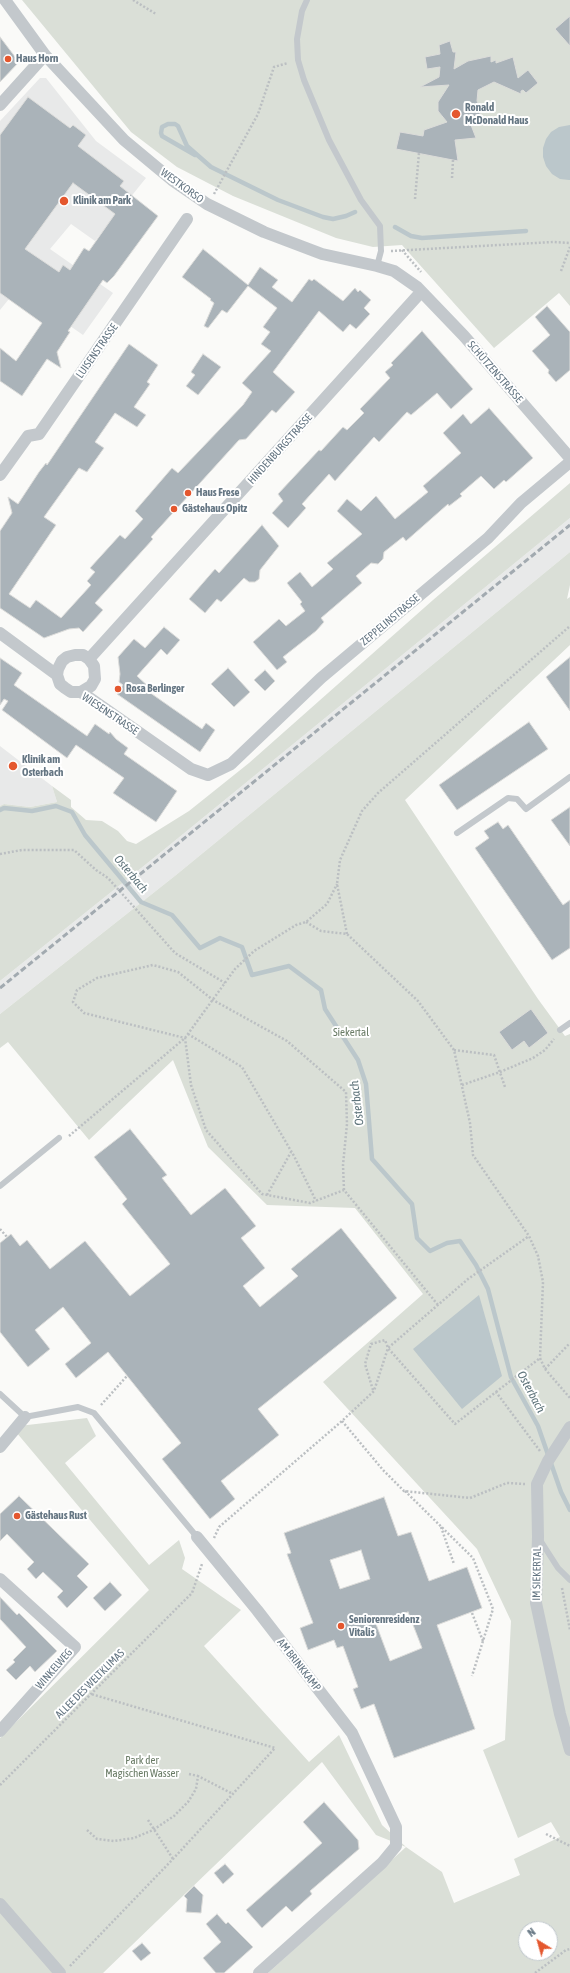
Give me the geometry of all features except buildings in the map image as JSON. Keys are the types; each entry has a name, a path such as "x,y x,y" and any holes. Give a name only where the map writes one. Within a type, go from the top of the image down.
{"street":[{"name":"WESTKORSO","path":"5,0 45,55 124,140 172,180 207,204 264,232 322,254 394,271 419,290"},
{"path":"0,105 45,55"},
{"name":"LUISENSTRASSE","path":"0,474 28,436 39,434 187,219"},
{"name":"SCHÜTZENSTRASSE","path":"419,290 464,336 570,458"},
{"name":"HINDENBURGSTRASSE","path":"89,659 419,290"},
{"name":"ZEPPELINSTRASSE","path":"208,774 231,764 322,678 488,538 521,503 570,462"},
{"name":"WIESENSTRASSE","path":"0,633 57,675 60,684 65,688 71,692 81,692 191,770 208,774"},
{"path":"57,675 62,661 68,657 75,654 82,655 89,659 94,666 95,679 91,686 81,692"},
{"path":"0,1447 25,1417"},
{"name":"IM SIEKERTAL","path":"570,1426 548,1461 537,1484 538,1537 536,1603 560,1714 570,1750"},
{"name":"AM BRINKKAMP","path":"197,1537 257,1610 352,1733 396,1827 396,1846 382,1863 259,1973"},
{"name":"WINKELWEG","path":"0,1579 75,1647 0,1731"},
{"path":"0,1904 64,1970"}],"lane":[{"path":"308,0 302,11 297,39 298,60 304,80 329,140 361,200 380,226 381,251 377,266"},
{"path":"457,832 508,798 517,799 526,809 570,777"},
{"path":"560,1030 570,1023"},
{"path":"0,1186 62,1139"},
{"path":"0,1394 25,1417 78,1407 94,1413"},
{"name":"AM BRINKKAMP","path":"94,1413 197,1537"},
{"path":"538,1537 558,1568 570,1580"}],"path":[{"path":"133,0 156,14"},
{"path":"222,179 258,114 274,67 298,60"},
{"path":"414,199 419,153"},
{"path":"452,178 453,160"},
{"path":"402,250 553,242 570,243"},
{"path":"561,271 570,247"},
{"path":"570,626 378,793 362,811 340,860 337,884 347,934 418,1001 454,1050 470,1123 473,1155 529,1236 538,1256 543,1282 540,1358 545,1369 570,1398"},
{"path":"0,854 22,850 74,850 96,870 108,878 146,918 176,953 225,983"},
{"path":"62,1139 185,1038 235,969 254,950 296,925 306,922 327,904 337,884"},
{"path":"306,922 321,931 347,934"},
{"path":"185,1038 84,1013 73,1002 77,990 97,978 153,965 178,972 213,1000 287,1041 346,1092 347,1124 342,1165 344,1190 438,1305"},
{"path":"462,1085 500,1072 533,1058 545,1050 560,1030"},
{"path":"188,1034 242,1067 291,1152 316,1201"},
{"path":"185,1038 191,1085 206,1130 262,1194 310,1203 344,1190"},
{"path":"454,1050 494,1056 500,1072 502,1083 505,1087"},
{"path":"267,1195 291,1152"},
{"path":"0,1228 7,1237"},
{"path":"207,1551 219,1527 342,1421 374,1390 388,1348 468,1279 529,1236"},
{"path":"374,1390 365,1364 371,1344 385,1340 388,1348 455,1424 540,1358"},
{"path":"545,1369 570,1343"},
{"path":"94,1413 127,1376"},
{"path":"566,1394 570,1391"},
{"path":"496,1392 548,1461"},
{"path":"342,1421 383,1470 473,1558 493,1609 472,1676"},
{"path":"404,1491 470,1498 507,1483 537,1484"},
{"path":"440,1525 454,1564"},
{"name":"ALLEE DES WELTKLIMAS","path":"0,1785 192,1593 207,1551"},
{"path":"472,1613 483,1641"},
{"path":"64,1970 173,1859 276,1748 91,1694"},
{"path":"189,1774 198,1776 233,1794"},
{"path":"87,1830 96,1839 114,1841 134,1838 153,1830 174,1816 188,1802 196,1789 198,1776"},
{"path":"148,1820 173,1859"},
{"path":"546,1834 570,1846"},
{"path":"535,1973 566,1950 570,1949"}],"shaded area":[{"name":"Klinik am Park","path":"40,78 46,78 96,141 146,178 95,241 71,224 50,249 113,293 83,335 17,289 0,310 0,121"},
{"path":"570,125 569,180 560,179 552,174 546,166 543,157 543,148 546,139 551,132 559,127"},
{"path":"570,518 570,552 176,875 0,1014 0,981 155,857"},
{"name":"Klinik am Osterbach","path":"0,746 52,786 57,802 30,807 4,804 0,806"},
{"path":"479,1295 502,1376 462,1409 413,1349"}],"green space":[{"path":"22,0 570,0 570,306 559,293 494,348 402,245 373,247 336,238 233,196 177,167 131,132"},
{"path":"570,483 570,518 155,857 0,981 0,806 4,804 30,807 57,802 52,786 71,800 71,807 86,820 102,821 118,831 127,841 136,844 189,811 249,763 433,600"},
{"name":"Siekertal","path":"570,552 570,585 567,599 570,597 570,645 405,800 538,999 565,1036 570,1034 570,1973 268,1973 406,1847 442,1872 454,1903 520,1875 514,1859 560,1837 551,1822 518,1838 483,1750 505,1740 511,1621 477,1549 323,1382 423,1294 355,1208 267,1205 208,1147 173,1060 89,1140 8,1042 0,1048 0,1014 176,875"},
{"name":"Park der Magischen Wasser","path":"87,1418 96,1436 65,1463 149,1565 179,1540 185,1558 182,1569 241,1610 204,1646 309,1762 339,1735 382,1825 406,1847 376,1835 322,1762 103,1973 0,1973 0,1738 149,1590 16,1432 19,1426"}],"waterway":[{"path":"195,155 162,136 162,127 168,124 175,124 178,126 187,146 211,167 278,200 323,217 333,219 355,212"},
{"path":"395,227 411,236 422,238 526,231"},
{"name":"Osterbach","path":"0,810 4,808 32,811 56,806 72,812 85,835 141,902 172,915 200,948 220,938 242,947 252,975 289,966 321,990 325,1009 358,1060 366,1084 372,1159 412,1204 417,1238 430,1251 447,1243 460,1241 476,1265 488,1289 511,1377 538,1426 561,1492 570,1510"}],"railway":[{"path":"0,988 570,525"}],"place":[{"name":"Haus Horn","path":"8,59"},
{"name":"Ronald McDonald Haus","path":"456,114"},
{"name":"Klinik am Park","path":"64,201"},
{"name":"Haus Frese","path":"188,493"},
{"name":"Gästehaus Opitz","path":"174,509"},
{"name":"Rosa Berlinger","path":"118,689"},
{"name":"Klinik am Osterbach","path":"13,766"},
{"name":"Gästehaus Rust","path":"17,1516"},
{"name":"Seniorenresidenz Vitalis","path":"341,1626"}]}
